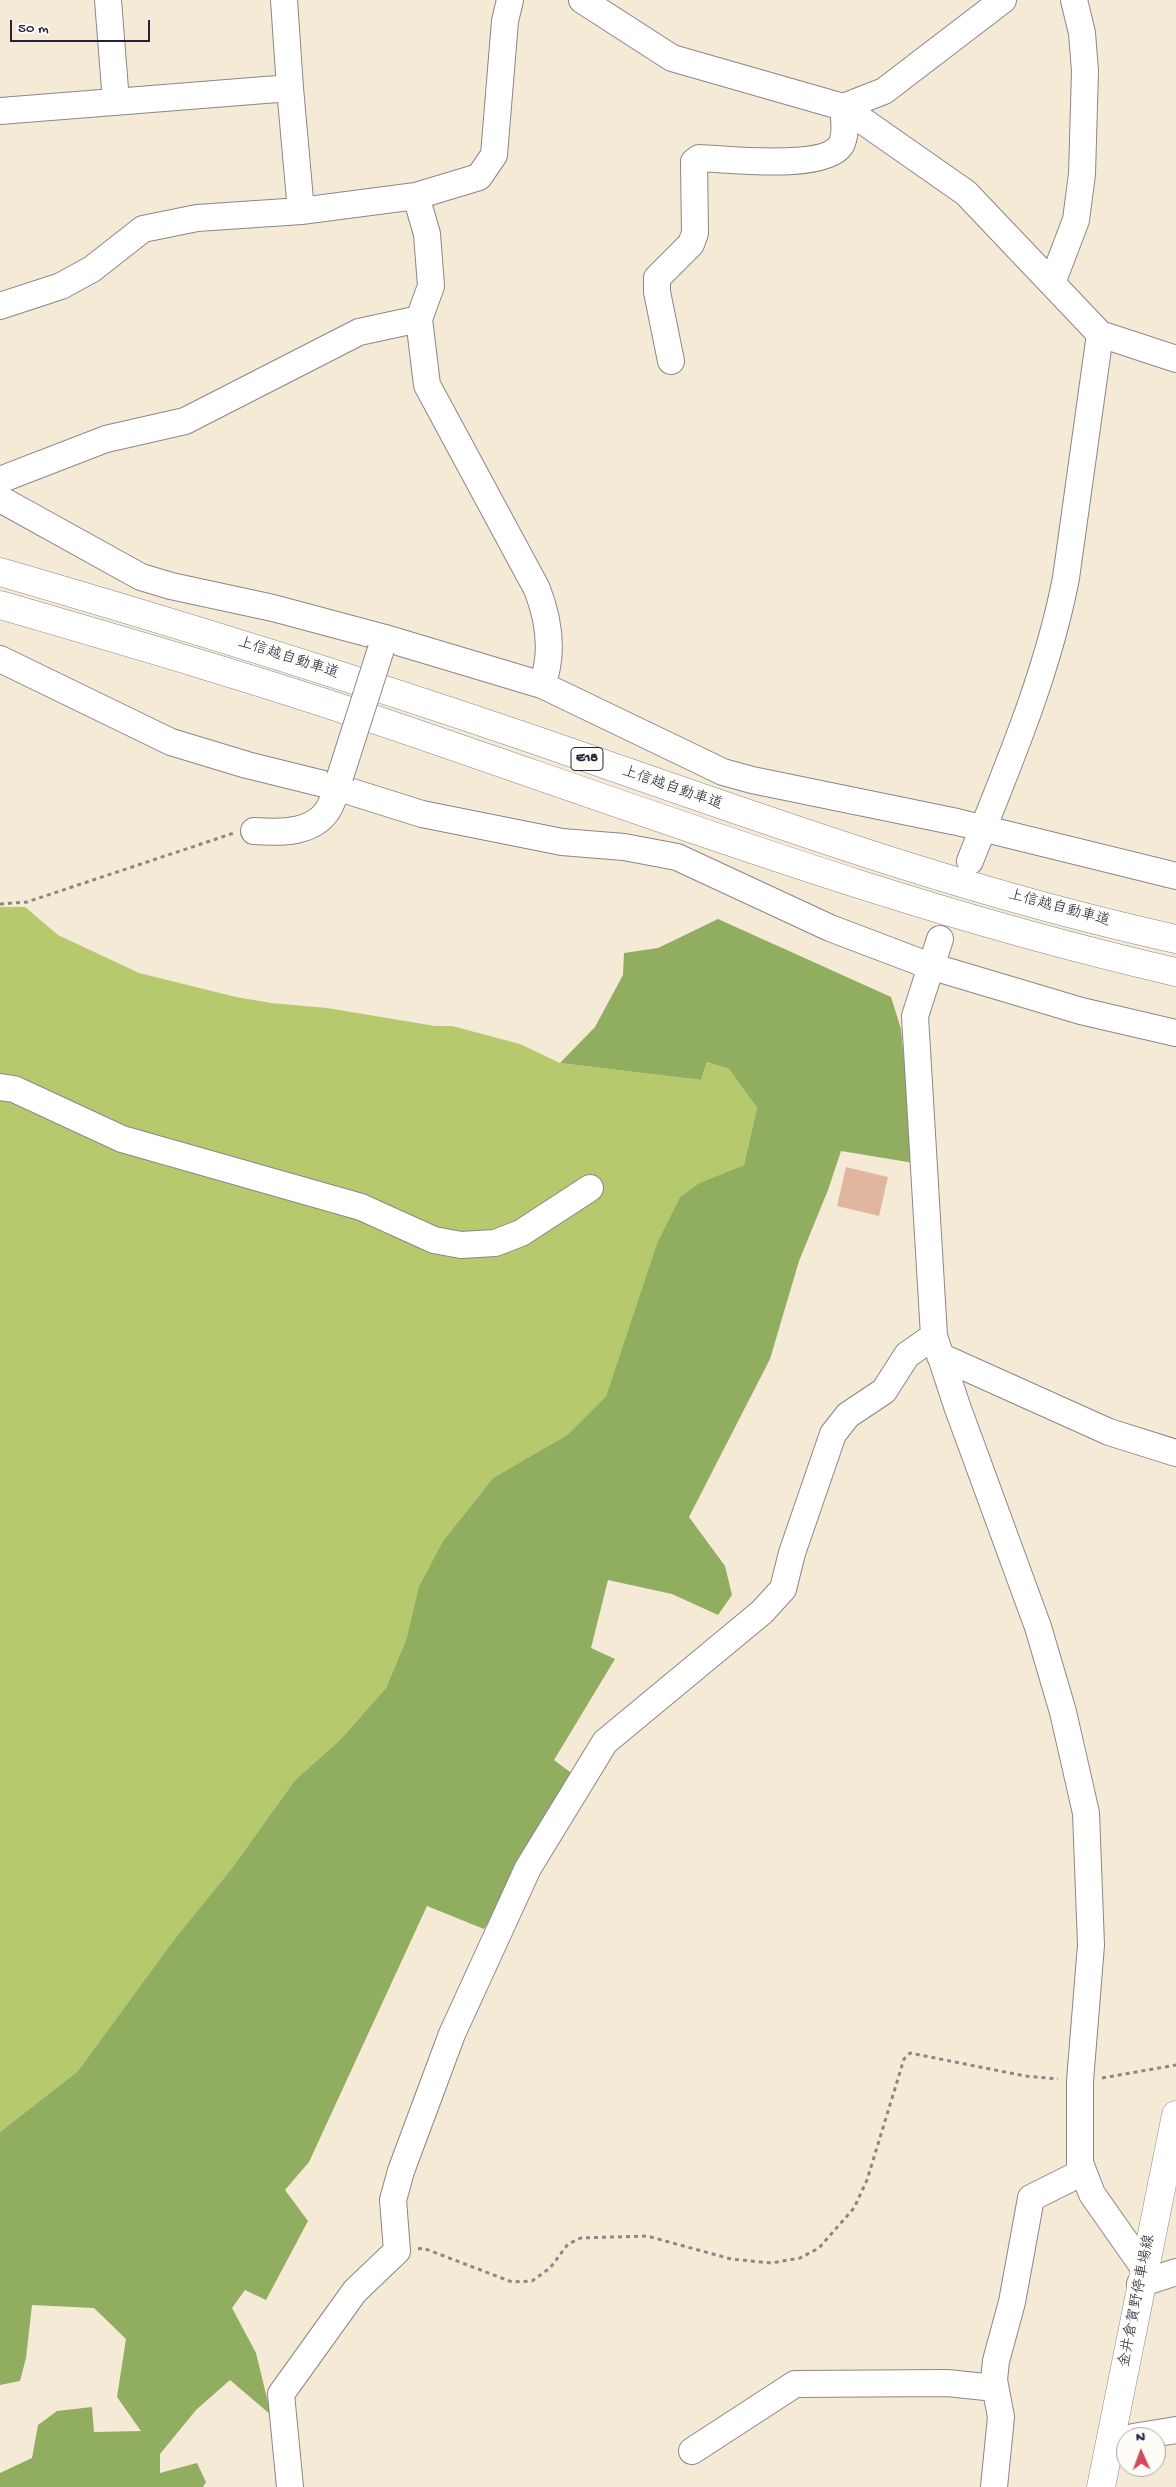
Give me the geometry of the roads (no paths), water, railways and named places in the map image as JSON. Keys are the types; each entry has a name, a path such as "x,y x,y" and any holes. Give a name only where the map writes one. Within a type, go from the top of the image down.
{"main road":[{"name":"上信越自動車道","path":"0,572 108,603 390,691 717,804 882,858 1058,909 1176,939"},
{"name":"上信越自動車道","path":"0,605 388,724 876,890 1051,941 1176,972"},
{"name":"金井倉賀野停車場線","path":"1124,2427 1142,2276 1176,2115"},
{"name":"金井倉賀野停車場線","path":"1101,2487 1116,2454"}],"street":[{"path":"108,0 116,102"},
{"path":"284,0 301,211"},
{"path":"0,306 61,286 92,268 143,229 197,218 301,211 416,196 479,177 494,155 505,21 510,0"},
{"path":"582,0 672,58 843,107 966,193 1100,334 1176,359"},
{"path":"843,107 884,91 1002,0"},
{"path":"1052,283 1076,220 1082,174 1086,71 1082,33 1074,0"},
{"path":"0,111 290,88"},
{"path":"671,362 657,292 657,278 691,244 695,233 694,162 700,158 799,162 826,156 840,145 845,128 843,107"},
{"path":"416,196 427,234 431,286 419,320 427,385 537,589 546,614 548,662 542,686"},
{"path":"0,480 106,438 185,420 359,332 419,320"},
{"path":"970,861 1038,686 1059,614 1066,578 1100,334"},
{"path":"0,499 141,577 171,586 273,608 383,643 542,686 723,772 752,780 983,829 1176,876"},
{"path":"254,831 294,832 307,827 322,816 331,805 383,643"},
{"path":"0,659 172,742 247,765 338,782 422,814 562,842 624,847 677,857 830,928 930,966 1081,1011 1176,1033"},
{"path":"940,939 915,1016 937,1346 1038,1628 1063,1712 1086,1813 1091,1945 1080,2081 1080,2163 1092,2194 1142,2276 1176,2272"},
{"path":"0,1086 14,1089 122,1139 361,1207 434,1240 461,1245 495,1243 521,1234 590,1188"},
{"path":"290,2487 281,2394 355,2291 397,2251 392,2200 401,2171 452,2034 528,1868 605,1742 762,1612 783,1589 792,1554 833,1434 848,1415 884,1391 907,1355 937,1346 1108,1432 1176,1453"},
{"path":"994,2487 1001,2417 996,2388 996,2361 1012,2302 1031,2198 1083,2172"},
{"path":"692,2451 795,2384 947,2383 996,2388"}]}
